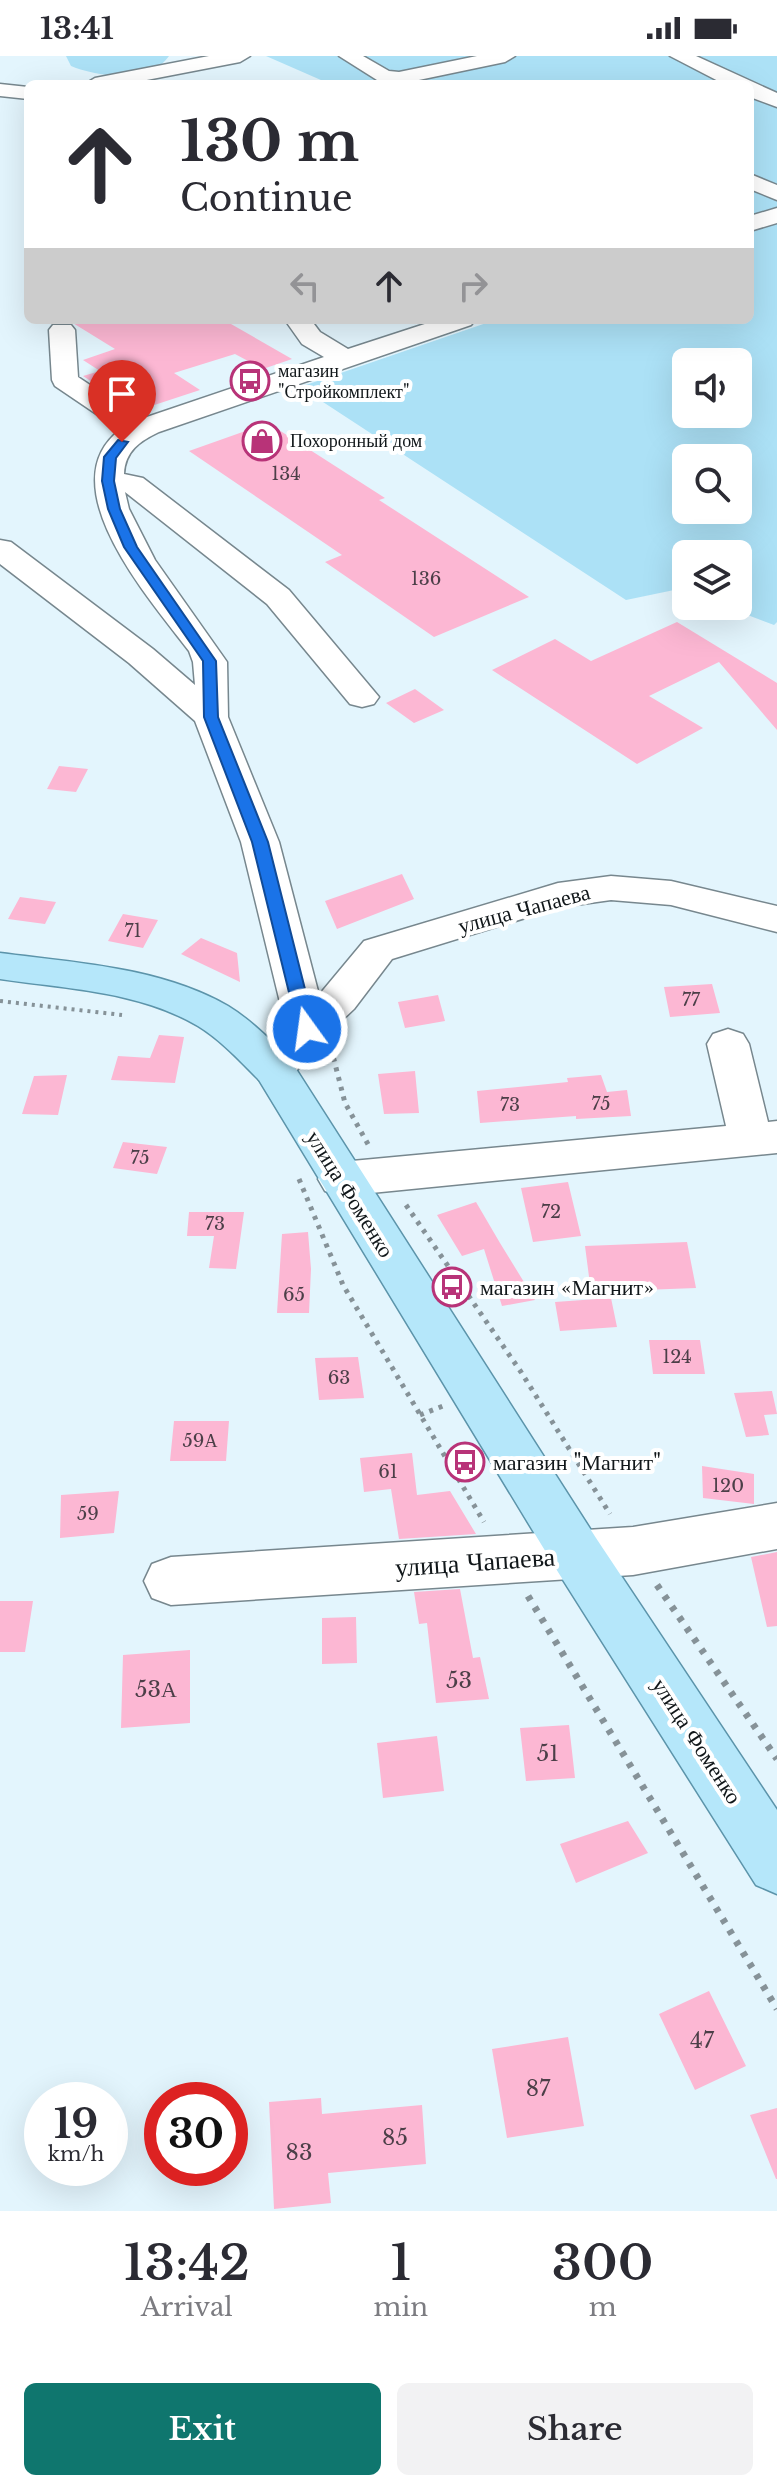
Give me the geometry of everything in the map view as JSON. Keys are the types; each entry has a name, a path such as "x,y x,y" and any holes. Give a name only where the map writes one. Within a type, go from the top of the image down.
{"main road":[{"path":"0,966 159,993 212,1016 274,1069"},
{"name":"улица Фоменко","path":"274,1069 319,1178 577,1555 777,1864"}],"street":[{"path":"116,80 240,56"},
{"path":"349,56 384,76 398,80"},
{"path":"680,56 731,80"},
{"path":"407,80 495,62"},
{"path":"0,90 24,94"},
{"path":"754,91 777,101"},
{"path":"754,183 777,193"},
{"path":"754,223 777,215"},
{"path":"274,1069 307,1029 260,842 211,717 209,661 131,547 114,509 108,481 110,457 122,442 140,431 346,359 427,324"},
{"path":"304,329 346,359"},
{"path":"304,329 339,329"},
{"path":"62,330 65,380 140,431"},
{"path":"213,372 245,392"},
{"path":"108,481 133,484 278,597 362,697"},
{"path":"0,549 141,656 211,717"},
{"name":"улица Чапаева","path":"307,1029 340,999 378,950 558,895 611,888 671,893 777,919"},
{"path":"319,1178 764,1139 728,1044"},
{"name":"улица Чапаева","path":"171,1581 633,1551 777,1526"}],"path":[{"path":"0,1001 133,1016"},
{"path":"319,1178 343,1285 777,2009"}],"shaded area":[{"path":"66,56 169,56 149,71 123,76 82,70 71,66"},
{"path":"266,56 777,56 777,622 774,625 752,617 752,540 672,540 672,590 626,600 300,387 483,324 754,324 754,80 321,80"}],"building":[{"path":"74,324 231,324 292,359 263,369 235,354 174,373 200,390 136,411 83,376 100,371 83,360 115,349"},
{"path":"268,423 385,498 379,500 529,597 434,637 325,562 342,555 189,451"},
{"path":"677,622 777,683 777,730 719,662 649,696 703,728 637,764 492,670 555,639 591,661"},
{"path":"415,689 444,710 414,723 386,703"},
{"path":"59,766 88,769 76,792 47,789"},
{"path":"402,874 414,899 337,929 325,901"},
{"path":"20,897 56,902 45,924 8,919"},
{"path":"123,914 158,920 143,948 108,941"},
{"path":"201,938 237,953 240,982 181,954"},
{"path":"712,984 720,1013 670,1017 664,987"},
{"path":"438,995 445,1021 405,1028 398,1002"},
{"path":"159,1035 184,1037 175,1083 111,1080 118,1056 150,1058"},
{"path":"415,1071 419,1113 384,1114 378,1074"},
{"path":"67,1075 58,1115 22,1114 34,1076"},
{"path":"601,1075 607,1092 627,1090 631,1116 576,1119 576,1116 480,1123 477,1091 568,1082 567,1078"},
{"path":"123,1142 167,1147 157,1174 113,1168"},
{"path":"568,1182 581,1236 533,1242 521,1188"},
{"path":"476,1202 535,1300 502,1306 484,1249 462,1256 437,1215"},
{"path":"189,1212 244,1212 236,1269 209,1268 214,1236 187,1236"},
{"path":"308,1232 311,1269 309,1313 277,1313 282,1234"},
{"path":"687,1242 696,1288 591,1292 585,1246"},
{"path":"611,1298 617,1327 560,1331 555,1302"},
{"path":"649,1340 700,1340 705,1374 653,1374"},
{"path":"358,1357 364,1398 319,1400 315,1358"},
{"path":"772,1391 777,1414 764,1415 769,1435 746,1437 734,1393"},
{"path":"174,1421 229,1421 226,1461 170,1461"},
{"path":"412,1453 417,1495 450,1491 476,1534 399,1539 391,1489 364,1492 360,1458"},
{"path":"702,1466 754,1474 754,1504 703,1498"},
{"path":"119,1491 114,1533 60,1538 61,1495"},
{"path":"777,1552 777,1626 767,1627 751,1557"},
{"path":"460,1589 473,1658 480,1657 489,1699 436,1703 427,1623 419,1624 414,1592"},
{"path":"0,1601 33,1601 25,1652 0,1652"},
{"path":"356,1617 357,1663 322,1664 322,1618"},
{"path":"190,1650 190,1723 121,1728 123,1655"},
{"path":"569,1725 575,1778 526,1781 520,1728"},
{"path":"437,1736 444,1791 383,1798 377,1743"},
{"path":"628,1821 648,1853 576,1883 560,1844"},
{"path":"709,1991 746,2066 695,2090 659,2014"},
{"path":"568,2037 584,2126 507,2138 492,2049"},
{"path":"321,2098 322,2114 422,2105 426,2164 328,2173 331,2203 274,2209 269,2102"},
{"path":"777,2108 777,2179 776,2179 750,2115"}],"place":[{"name":"магазин \"Стройкомплект\"","path":"250,381"},
{"name":"Похоронный дом","path":"262,441"},
{"name":"магазин «Магнит»","path":"452,1287"},
{"name":"магазин \"Магнит\"","path":"465,1462"}],"route":[{"path":"122,442 110,457 108,481 114,509 131,547 209,661 211,717 260,842 307,1029"}]}
